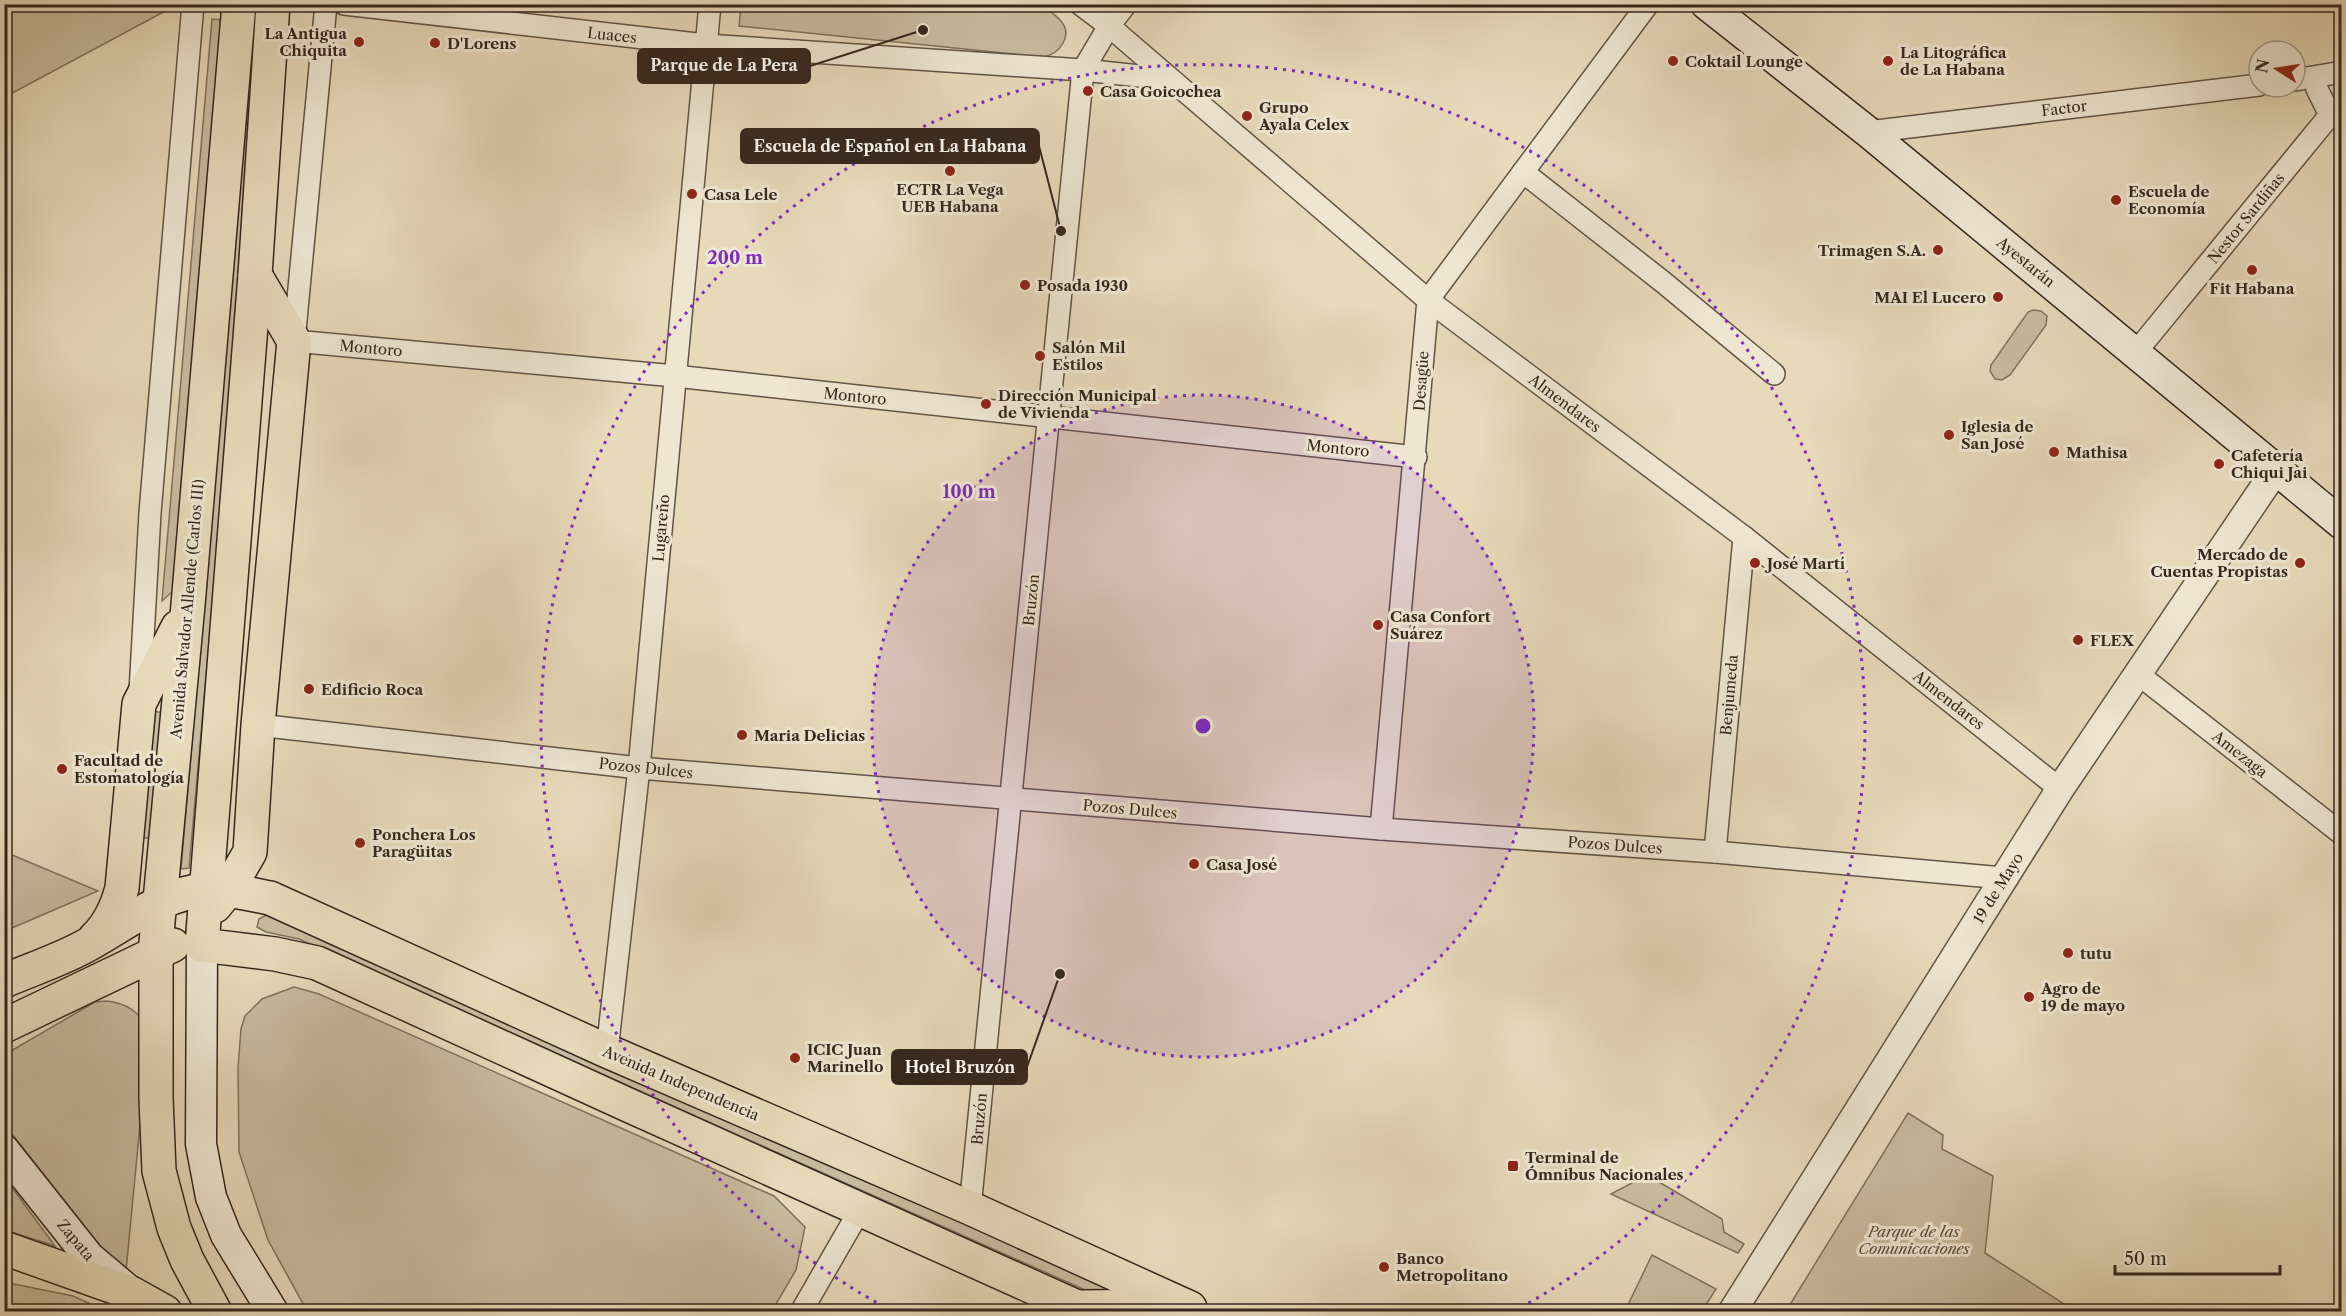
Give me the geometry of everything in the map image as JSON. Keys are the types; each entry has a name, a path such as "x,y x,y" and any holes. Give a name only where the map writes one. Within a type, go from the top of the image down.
{"main road":[{"name":"Avenida Salvador Allende (Carlos III)","path":"189,927 160,902 239,4"},
{"name":"Avenida Salvador Allende (Carlos III)","path":"273,4 255,274 189,927 200,1003 201,1144 211,1197 226,1235 273,1311"},
{"name":"Ayestarán","path":"1706,4 1868,132 2136,352 2275,471 2342,524"},
{"path":"255,274 294,340 258,725 250,852 258,869 273,890 294,909"},
{"path":"87,946 107,926 122,888 139,704 170,646 188,604"},
{"path":"156,1001 164,982 174,968 189,927 250,852"},
{"name":"Avenida Independencia","path":"189,927 270,898 607,1051 970,1208 1191,1309"},
{"name":"Avenida Independencia","path":"87,946 160,902 189,927 275,954 317,963 1082,1309"},
{"path":"4,981 87,946 119,942 189,927"},
{"path":"4,1026 189,927"},
{"name":"Avenida Salvador Allende (Carlos III)","path":"189,927 156,1001 156,1108 159,1170 163,1190 187,1260 215,1311"},
{"name":"Zapata","path":"4,1150 89,1257 108,1276 131,1293 165,1311"},
{"path":"4,1248 131,1293"},
{"path":"1082,1309 1191,1309"}],"street":[{"path":"139,704 151,501 193,4"},
{"path":"294,340 326,4"},
{"name":"Luaces","path":"344,4 706,45 1083,70 1168,79"},
{"name":"Lugareño","path":"607,1051 639,768 710,4"},
{"name":"Almendares","path":"1080,4 1109,26 1428,300 1743,537 2060,789"},
{"name":"Bruzón","path":"970,1208 1083,70 1109,26 1126,4"},
{"path":"1428,300 1648,4"},
{"path":"2307,79 2342,72"},
{"name":"Nestor Sardiñas","path":"2136,352 2336,120 2317,89 2307,81"},
{"name":"Factor","path":"1868,132 2247,86"},
{"path":"1523,172 1663,282 1774,374"},
{"name":"Desagüe","path":"1381,829 1416,457 1428,300"},
{"name":"Montoro","path":"294,340 675,376 1416,457"},
{"name":"19 de Mayo","path":"1732,1311 2060,789 2275,471"},
{"name":"Benjumeda","path":"1715,852 1743,537"},
{"name":"Amezaga","path":"2138,674 2342,834"},
{"name":"Pozos Dulces","path":"258,725 639,768 1381,829 1715,852 2003,878"},
{"path":"801,1311 861,1208"}],"green space":[{"path":"5,4 172,5 171,8 5,97"},
{"path":"1040,4 1060,20 1066,32 1060,48 1043,57 739,26 741,5"},
{"path":"256,5 266,5 189,868 181,869"},
{"path":"212,19 232,21 184,581 162,601"},
{"path":"2041,311 2047,316 2046,325 2010,375 2002,380 1995,379 1990,371 1991,365 2028,312"},
{"path":"153,711 169,714 159,838 142,838"},
{"path":"5,852 98,891 5,931"},
{"path":"268,914 1124,1293 1085,1290 299,939 266,932 257,927 259,919"},
{"path":"294,987 319,994 774,1196 805,1227 796,1270 772,1311 307,1311 268,1240 239,1152 238,1068 241,1029 245,1016 262,999"},
{"path":"106,1001 126,1006 132,1010 149,1031 126,1271 111,1260 5,1125 4,1055 95,1002"},
{"name":"Parque de las Comunicaciones","path":"1908,1113 1943,1135 1942,1149 1993,1176 1985,1253 2075,1311 1786,1311"},
{"path":"1647,1175 1722,1219 1724,1232 1744,1244 1738,1253 1611,1194"},
{"path":"5,1178 55,1246 5,1230"},
{"path":"1652,1255 1716,1289 1702,1311 1625,1311"},
{"path":"4,1282 73,1296 106,1311 5,1311"}],"place":[{"name":"Parque de La Pera","path":"923,30"},
{"name":"La Antigua Chiquita","path":"359,42"},
{"name":"D'Lorens","path":"435,43"},
{"name":"Coktail Lounge","path":"1673,61"},
{"name":"La Litográfica de La Habana","path":"1888,61"},
{"name":"Casa Goicochea","path":"1088,91"},
{"name":"Grupo Ayala Celex","path":"1247,116"},
{"name":"ECTR La Vega UEB Habana","path":"950,171"},
{"name":"Casa Lele","path":"692,194"},
{"name":"Escuela de Economía","path":"2116,200"},
{"name":"Escuela de Español en La Habana","path":"1061,231"},
{"name":"Trimagen S.A.","path":"1938,250"},
{"name":"Fit Habana","path":"2252,270"},
{"name":"Posada 1930","path":"1025,285"},
{"name":"MAI El Lucero","path":"1998,297"},
{"name":"Salón Mil Estilos","path":"1040,356"},
{"name":"Dirección Municipal de Vivienda","path":"986,404"},
{"name":"Iglesia de San José","path":"1949,435"},
{"name":"Mathisa","path":"2054,452"},
{"name":"Cafetería Chiqui Jai","path":"2219,464"},
{"name":"José Martí","path":"1755,563"},
{"name":"Mercado de Cuentas Propistas","path":"2300,563"},
{"name":"Casa Confort Suárez","path":"1378,625"},
{"name":"FLEX","path":"2078,640"},
{"name":"Edificio Roca","path":"309,689"},
{"name":"Maria Delicias","path":"742,735"},
{"name":"Facultad de Estomatología","path":"62,769"},
{"name":"Ponchera Los Paragüitas","path":"360,843"},
{"name":"Casa José","path":"1194,864"},
{"name":"tutu","path":"2068,953"},
{"name":"Hotel Bruzón","path":"1060,974"},
{"name":"Agro de 19 de mayo","path":"2029,997"},
{"name":"ICIC Juan Marinello","path":"795,1058"},
{"name":"Terminal de Ómnibus Nacionales","path":"1513,1166"},
{"name":"Banco Metropolitano","path":"1384,1267"}]}
